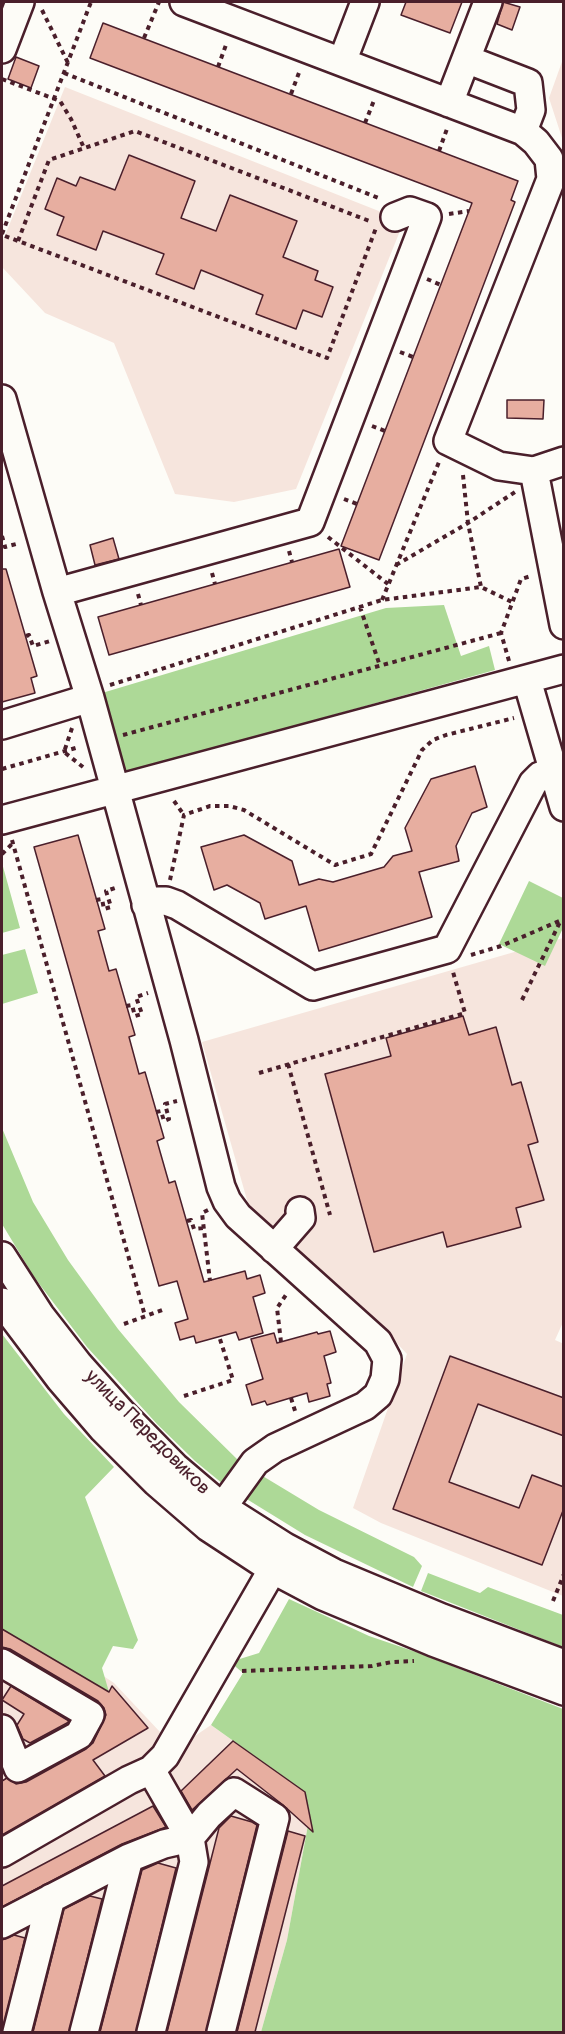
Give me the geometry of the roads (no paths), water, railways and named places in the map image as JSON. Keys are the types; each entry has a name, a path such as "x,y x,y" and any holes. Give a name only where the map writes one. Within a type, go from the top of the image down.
{"street":[{"path":"2,49 20,2"},
{"path":"189,2 523,131 536,142 549,159 550,179 454,445 500,466 534,471 564,461"},
{"path":"342,62 365,2"},
{"path":"449,103 488,2"},
{"path":"466,58 528,83 531,110 523,131"},
{"path":"57,592 310,522 427,217 403,214"},
{"path":"2,399 90,698 114,791 156,903 184,1040 221,1187 227,1201 238,1216 378,1342 387,1359 385,1379 378,1395 365,1406 275,1448 255,1462 215,1517"},
{"path":"534,471 564,625"},
{"path":"7,828 114,791 564,669"},
{"path":"527,680 564,807"},
{"path":"2,724 90,698"},
{"path":"156,903 177,905 313,986 448,955 533,783 540,776 553,772"},
{"path":"274,1249 301,1218 300,1211"},
{"name":"улица Передовиков","path":"2,1256 40,1315 79,1365 121,1412 176,1467 215,1517"},
{"name":"улица Передовиков","path":"2,1302 60,1379 103,1429 156,1482 279,1558 323,1596 372,1618 564,1691"},
{"path":"2,1853 129,1780 151,1770 165,1756 279,1558"},
{"name":"улица Передовиков","path":"279,1558 334,1573 382,1594 564,1664"},
{"path":"2,1663 90,1715 79,1735 18,1768 2,1729"},
{"path":"151,1770 190,1838 194,1862 151,2032"},
{"path":"2,1924 129,1858 164,1844 190,1838 209,1815 234,1792 275,1818 222,2032"},
{"path":"84,2032 129,1858"},
{"path":"17,2032 51,1898"}]}
